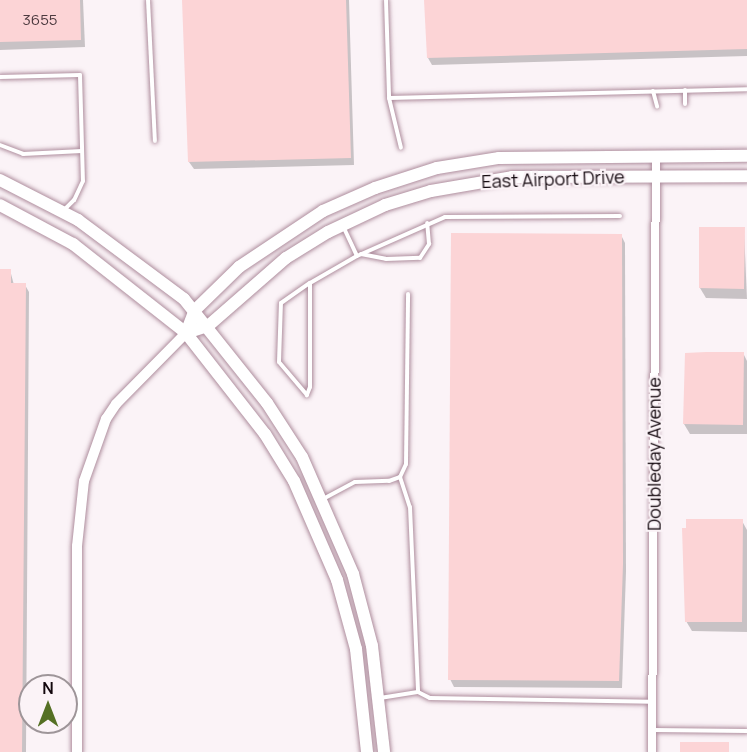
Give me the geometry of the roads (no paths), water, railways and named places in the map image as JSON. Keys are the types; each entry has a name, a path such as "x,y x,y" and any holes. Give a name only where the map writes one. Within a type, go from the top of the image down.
{"main road":[{"name":"East Airport Drive","path":"186,333 195,310 269,245 323,212 375,188 437,168 499,158 747,156"},
{"name":"East Airport Drive","path":"186,333 208,326 286,258 343,225 385,206 472,182 542,176 747,176"},
{"path":"0,180 62,212 129,256 195,310 267,404 302,458 322,499 364,611 380,698 384,752"},
{"path":"0,205 73,244 186,333 265,434 294,481 337,580 356,649 368,752"}],"street":[{"name":"Doubleday Avenue","path":"652,752 656,156"},
{"path":"77,752 77,546 84,481 106,419 116,404 186,333"}],"lane":[{"path":"148,0 155,141"},
{"path":"386,0 389,99 401,148"},
{"path":"0,77 80,75 82,152 80,190 62,212"},
{"path":"389,99 747,89"},
{"path":"685,90 685,104"},
{"path":"653,91 657,106"},
{"path":"0,145 23,154 82,152"},
{"path":"310,283 310,387 307,395 279,362 278,316 281,303 310,283 359,255 427,223 463,215 620,216"},
{"path":"359,255 386,259 420,258 429,244 427,223"},
{"path":"343,225 359,255"},
{"path":"408,294 406,464 400,477 410,507 418,692"},
{"path":"322,499 355,482 389,481 400,477"},
{"path":"380,698 418,692 430,698 652,702"},
{"path":"652,730 747,731"}]}
